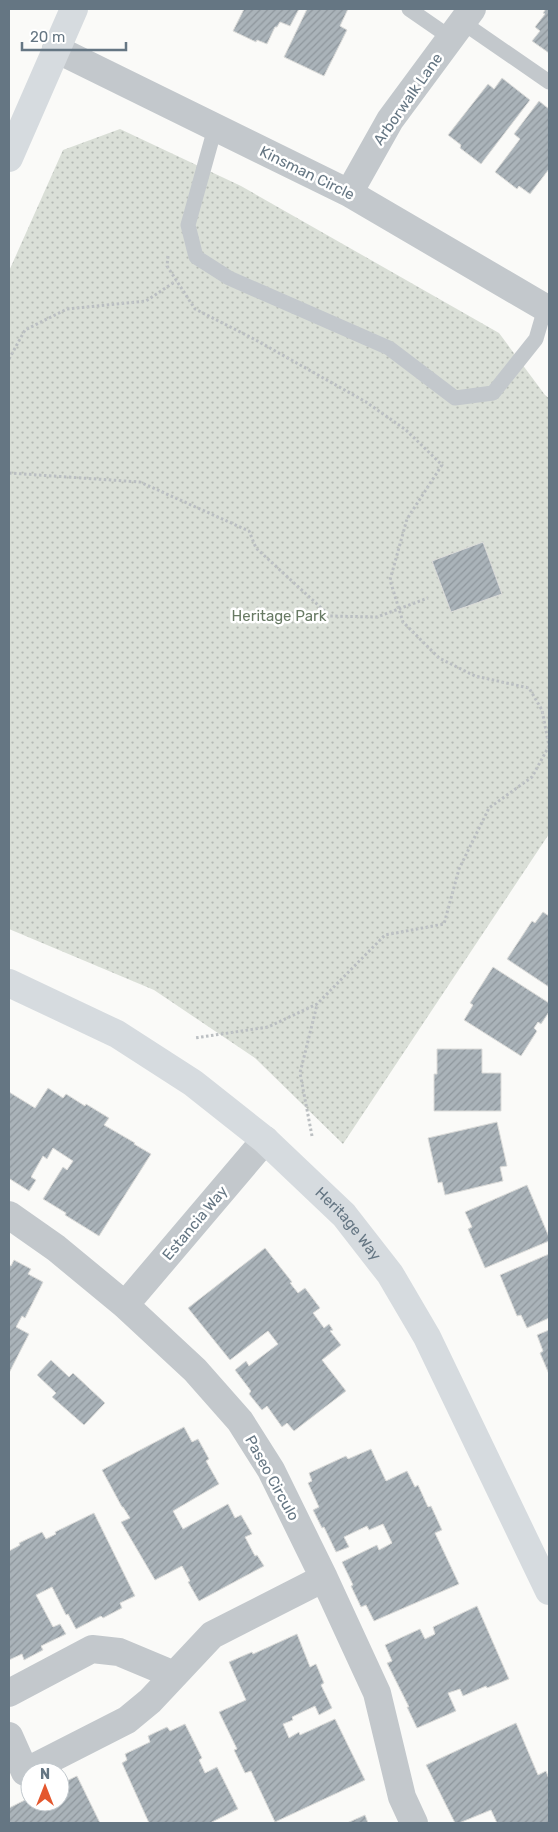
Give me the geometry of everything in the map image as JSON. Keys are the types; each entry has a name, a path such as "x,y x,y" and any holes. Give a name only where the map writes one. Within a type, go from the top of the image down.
{"street":[{"path":"9,158 74,9"},
{"name":"Arborwalk Lane","path":"349,193 390,120 462,23"},
{"name":"Kinsman Circle","path":"56,49 349,193 547,309"},
{"name":"Heritage Way","path":"9,983 117,1034 193,1083 265,1140 344,1215 390,1274 427,1336 549,1591"},
{"name":"Estancia Way","path":"125,1305 265,1140"},
{"name":"Paseo Circulo","path":"9,1215 56,1248 125,1305 195,1370 240,1421 271,1470 324,1578 377,1693 402,1797 414,1823"},
{"path":"9,1736 26,1772 127,1720 150,1701 212,1635 324,1578"},
{"path":"9,1693 92,1649 119,1652 174,1675"}],"lane":[{"path":"409,9 462,23 549,82"},
{"path":"216,128 188,225 196,257 228,278 389,348 455,398 493,393 536,339 547,309"}],"path":[{"path":"168,247 167,266 195,309 254,339 366,402 406,430 442,465 407,519 390,580 403,622 439,658 475,676 529,688 542,710 549,746 532,777 489,808 459,869 444,924 385,935 317,1004 268,1027 195,1038"},
{"path":"9,359 24,330 68,309 146,301 176,281"},
{"path":"9,473 140,482 249,531 256,548 330,616 377,617 428,598"},
{"path":"312,1136 300,1073 317,1004"}],"green space":[{"name":"Heritage Park","path":"120,129 241,186 499,333 549,398 549,834 343,1144 255,1058 154,990 9,929 9,271 63,150"}],"building":[{"path":"244,9 299,9 290,26 280,22 275,27 267,44 257,40 256,42 233,31"},
{"path":"307,9 348,9 340,26 347,30 324,76 284,57"},
{"path":"546,9 549,9 549,53 532,41 540,31 535,27 545,14 543,13"},
{"path":"502,78 530,100 481,164 460,148 461,145 448,135 488,84 494,89"},
{"path":"539,101 549,109 549,169 530,194 519,186 517,189 495,172 520,139 514,134"},
{"path":"483,542 502,594 451,612 432,561"},
{"path":"543,912 549,916 549,987 507,959 532,921 535,923"},
{"path":"493,967 549,1003 549,1012 541,1024 538,1022 534,1028 537,1031 521,1056 464,1020 473,1005 470,1003"},
{"path":"437,1049 482,1049 482,1073 501,1073 501,1111 434,1111 434,1074 437,1074"},
{"path":"48,1088 63,1098 66,1094 109,1118 104,1125 151,1154 99,1236 43,1199 63,1167 67,1170 73,1161 53,1148 47,1159 43,1156 31,1177 36,1180 29,1191 10,1179 9,1181 9,1092 35,1108"},
{"path":"497,1122 507,1166 500,1167 503,1181 445,1195 442,1182 438,1183 428,1138"},
{"path":"527,1185 549,1241 485,1268 468,1229 472,1227 465,1212"},
{"path":"265,1248 292,1282 290,1283 298,1293 305,1288 320,1308 313,1313 324,1328 329,1324 333,1330 330,1331 341,1345 322,1360 346,1391 294,1431 287,1423 282,1427 267,1406 262,1410 249,1394 251,1391 235,1370 246,1361 249,1366 278,1344 268,1331 230,1360 188,1308"},
{"path":"549,1254 549,1318 527,1328 521,1315 517,1316 500,1275"},
{"path":"14,1260 31,1269 28,1274 43,1282 25,1318 22,1316 16,1327 29,1334 9,1373 9,1265 11,1266"},
{"path":"549,1330 549,1374 540,1353 543,1351 537,1335"},
{"path":"51,1360 69,1377 73,1373 105,1403 84,1425 52,1397 56,1393 37,1375"},
{"path":"184,1427 192,1442 198,1439 209,1459 206,1461 219,1484 173,1511 183,1529 228,1504 235,1518 241,1515 252,1534 245,1537 255,1556 257,1555 264,1566 199,1601 188,1582 190,1581 182,1566 155,1580 121,1522 130,1518 102,1470"},
{"path":"371,1449 386,1481 407,1471 415,1487 418,1485 428,1507 431,1506 442,1530 435,1533 459,1584 374,1621 366,1605 361,1607 342,1562 377,1545 379,1550 392,1543 383,1524 369,1530 367,1526 344,1537 349,1547 336,1552 313,1510 319,1507 308,1483 312,1481 309,1473 346,1456 348,1459"},
{"path":"94,1513 135,1596 120,1603 122,1608 76,1629 68,1614 66,1615 52,1587 36,1595 53,1627 60,1624 66,1634 41,1646 43,1650 24,1660 22,1654 9,1660 9,1551 20,1545 19,1543 42,1532 46,1539 56,1534 55,1532"},
{"path":"477,1606 509,1679 463,1696 460,1689 448,1693 456,1711 417,1728 407,1707 409,1707 387,1663 392,1661 385,1645 420,1629 425,1639 435,1634 433,1627"},
{"path":"297,1634 310,1667 316,1664 324,1683 321,1685 332,1708 319,1715 315,1706 292,1717 293,1720 283,1724 289,1738 299,1732 300,1735 335,1719 365,1780 275,1822 251,1771 245,1773 234,1750 237,1749 219,1712 246,1700 229,1662 252,1652 253,1654"},
{"path":"516,1723 538,1775 546,1771 549,1779 549,1823 497,1823 491,1810 455,1823 426,1765"},
{"path":"185,1724 202,1758 199,1760 205,1773 217,1767 238,1809 210,1823 149,1823 122,1763 127,1760 125,1754 150,1742 148,1736 167,1727 170,1731"},
{"path":"77,1776 100,1823 9,1823 9,1808 20,1802 20,1812 70,1812 70,1779"},
{"path":"365,1815 368,1823 347,1823"}]}
